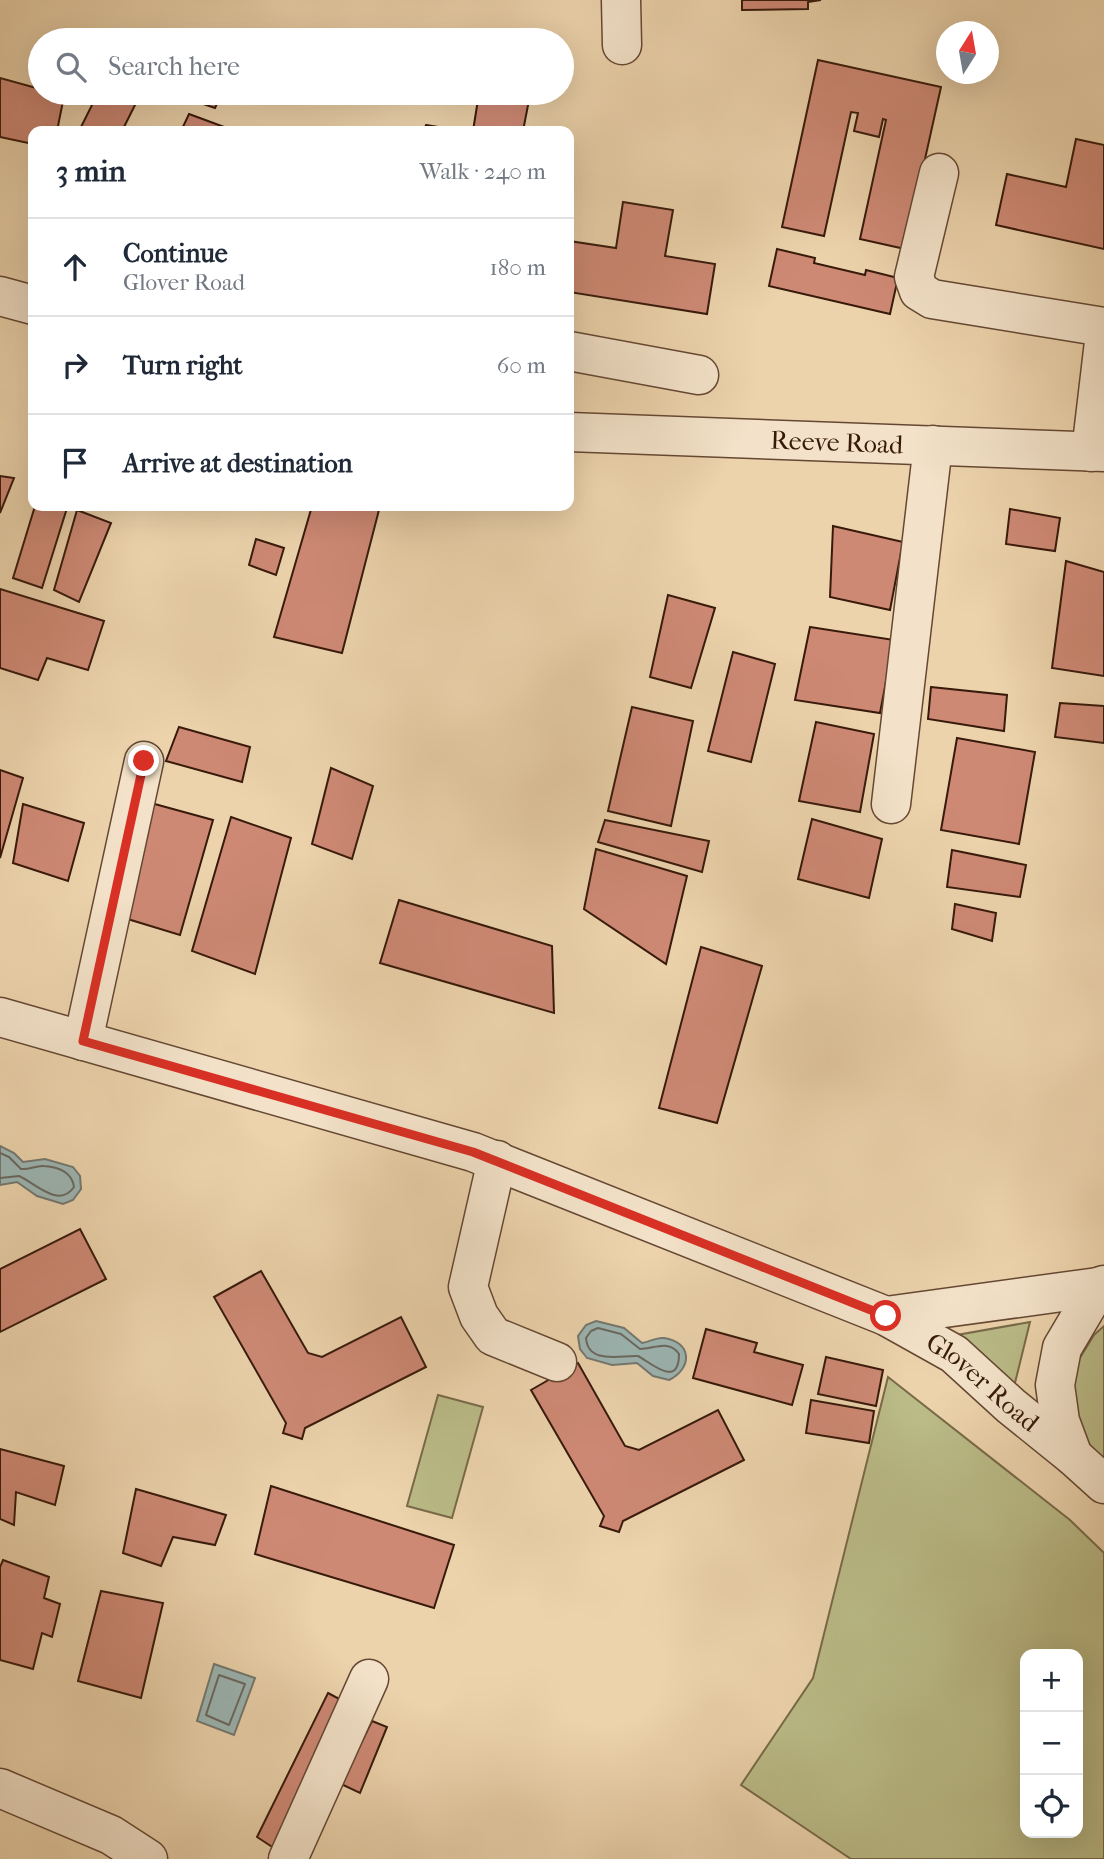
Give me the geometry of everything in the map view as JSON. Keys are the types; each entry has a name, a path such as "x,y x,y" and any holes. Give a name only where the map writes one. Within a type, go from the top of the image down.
{"street":[{"path":"621,0 622,45"},
{"path":"939,173 914,277 919,291 932,299 1104,327"},
{"path":"0,296 28,304"},
{"path":"1097,452 1104,342"},
{"path":"574,352 699,375"},
{"name":"Reeve Road","path":"574,432 1097,452"},
{"path":"891,804 933,445"},
{"path":"83,1041 144,761"},
{"name":"Glover Road","path":"0,1017 473,1152 886,1316 954,1354 1104,1485"},
{"path":"496,1160 468,1287 479,1316 493,1336 557,1362"},
{"path":"1073,1456 1060,1421 1055,1385 1062,1348 1101,1286"},
{"name":"Glover Road","path":"886,1316 1101,1286"},
{"path":"289,1859 369,1679"},
{"path":"0,1788 111,1835 148,1859"}],"green space":[{"path":"1030,1322 1014,1387 957,1335"},
{"path":"1104,1326 1104,1469 1088,1453 1071,1389 1078,1361 1094,1335"},
{"path":"888,1377 1070,1520 1104,1553 1104,1859 851,1859 741,1785 813,1678"},
{"path":"438,1395 483,1407 452,1518 407,1506"}],"water":[{"path":"0,1146 14,1153 23,1162 45,1159 73,1167 80,1176 81,1189 73,1200 63,1204 37,1196 17,1182 0,1185"},
{"path":"596,1321 624,1328 642,1343 661,1338 673,1340 680,1345 686,1356 682,1369 669,1380 653,1376 637,1363 612,1365 587,1358 580,1349 578,1336 586,1325"},
{"path":"214,1664 255,1678 234,1735 197,1721"}],"building":[{"path":"742,0 821,0 808,2 808,9 742,10"},
{"path":"818,60 941,87 905,249 860,239 886,120 883,119 879,137 854,131 858,113 851,112 824,236 782,227"},
{"path":"0,78 28,86 28,105 62,105 58,126 28,126 28,143 0,137"},
{"path":"92,105 135,105 124,126 82,126"},
{"path":"477,105 528,105 524,126 474,126"},
{"path":"189,114 221,126 183,126"},
{"path":"1076,139 1104,145 1104,249 996,225 1007,174 1066,187"},
{"path":"623,202 673,210 665,256 715,264 707,314 574,293 574,242 616,248"},
{"path":"777,249 815,258 814,263 865,275 866,270 898,278 890,314 769,286"},
{"path":"0,476 14,478 0,513"},
{"path":"1010,509 1060,518 1055,551 1006,544"},
{"path":"33,511 66,511 42,588 13,578"},
{"path":"77,511 111,523 79,602 54,590"},
{"path":"311,511 379,511 342,653 274,637"},
{"path":"833,526 903,542 890,610 830,597"},
{"path":"256,539 284,548 276,575 249,565"},
{"path":"1066,561 1104,572 1104,676 1052,668"},
{"path":"0,589 104,621 88,670 47,658 38,680 0,668"},
{"path":"668,595 715,608 691,688 650,677"},
{"path":"810,627 894,640 880,713 795,700"},
{"path":"733,652 775,664 751,762 708,751"},
{"path":"931,687 1007,695 1004,731 928,719"},
{"path":"1060,703 1104,706 1104,743 1055,737"},
{"path":"632,707 693,721 671,826 608,811"},
{"path":"816,722 874,734 860,812 799,801"},
{"path":"179,727 250,747 242,782 166,761"},
{"path":"957,738 1035,752 1019,844 941,830"},
{"path":"331,768 373,786 352,859 312,844"},
{"path":"0,770 23,778 0,858"},
{"path":"151,803 213,820 180,935 121,917"},
{"path":"23,804 84,823 68,881 13,863"},
{"path":"231,817 291,838 255,974 192,951"},
{"path":"812,819 882,839 869,898 798,879"},
{"path":"605,820 709,841 702,872 598,842"},
{"path":"596,849 687,876 666,964 584,909"},
{"path":"952,850 1026,865 1020,897 947,887"},
{"path":"399,900 552,946 554,1013 380,963"},
{"path":"955,904 996,913 992,941 952,929"},
{"path":"701,947 762,966 717,1123 659,1108"},
{"path":"80,1229 106,1279 0,1332 0,1269"},
{"path":"261,1271 308,1353 322,1357 401,1317 426,1367 305,1428 302,1439 283,1433 286,1423 214,1297"},
{"path":"706,1329 757,1343 754,1352 803,1365 792,1405 693,1378"},
{"path":"826,1357 883,1370 876,1406 818,1394"},
{"path":"578,1363 625,1446 639,1450 718,1410 744,1460 623,1521 619,1532 600,1526 604,1516 531,1390"},
{"path":"811,1400 874,1411 869,1443 806,1433"},
{"path":"0,1449 64,1466 55,1505 16,1492 14,1525 0,1519"},
{"path":"271,1486 454,1545 434,1608 255,1554"},
{"path":"136,1489 226,1515 215,1545 173,1537 161,1566 123,1553"},
{"path":"3,1560 49,1577 44,1598 60,1604 52,1637 42,1633 33,1669 0,1660 0,1567"},
{"path":"101,1591 163,1603 141,1698 78,1681"},
{"path":"328,1693 345,1702 277,1850 257,1837"},
{"path":"372,1721 387,1727 360,1793 341,1784"}],"route":[{"path":"144,761 83,1041 473,1152 886,1316"}]}
